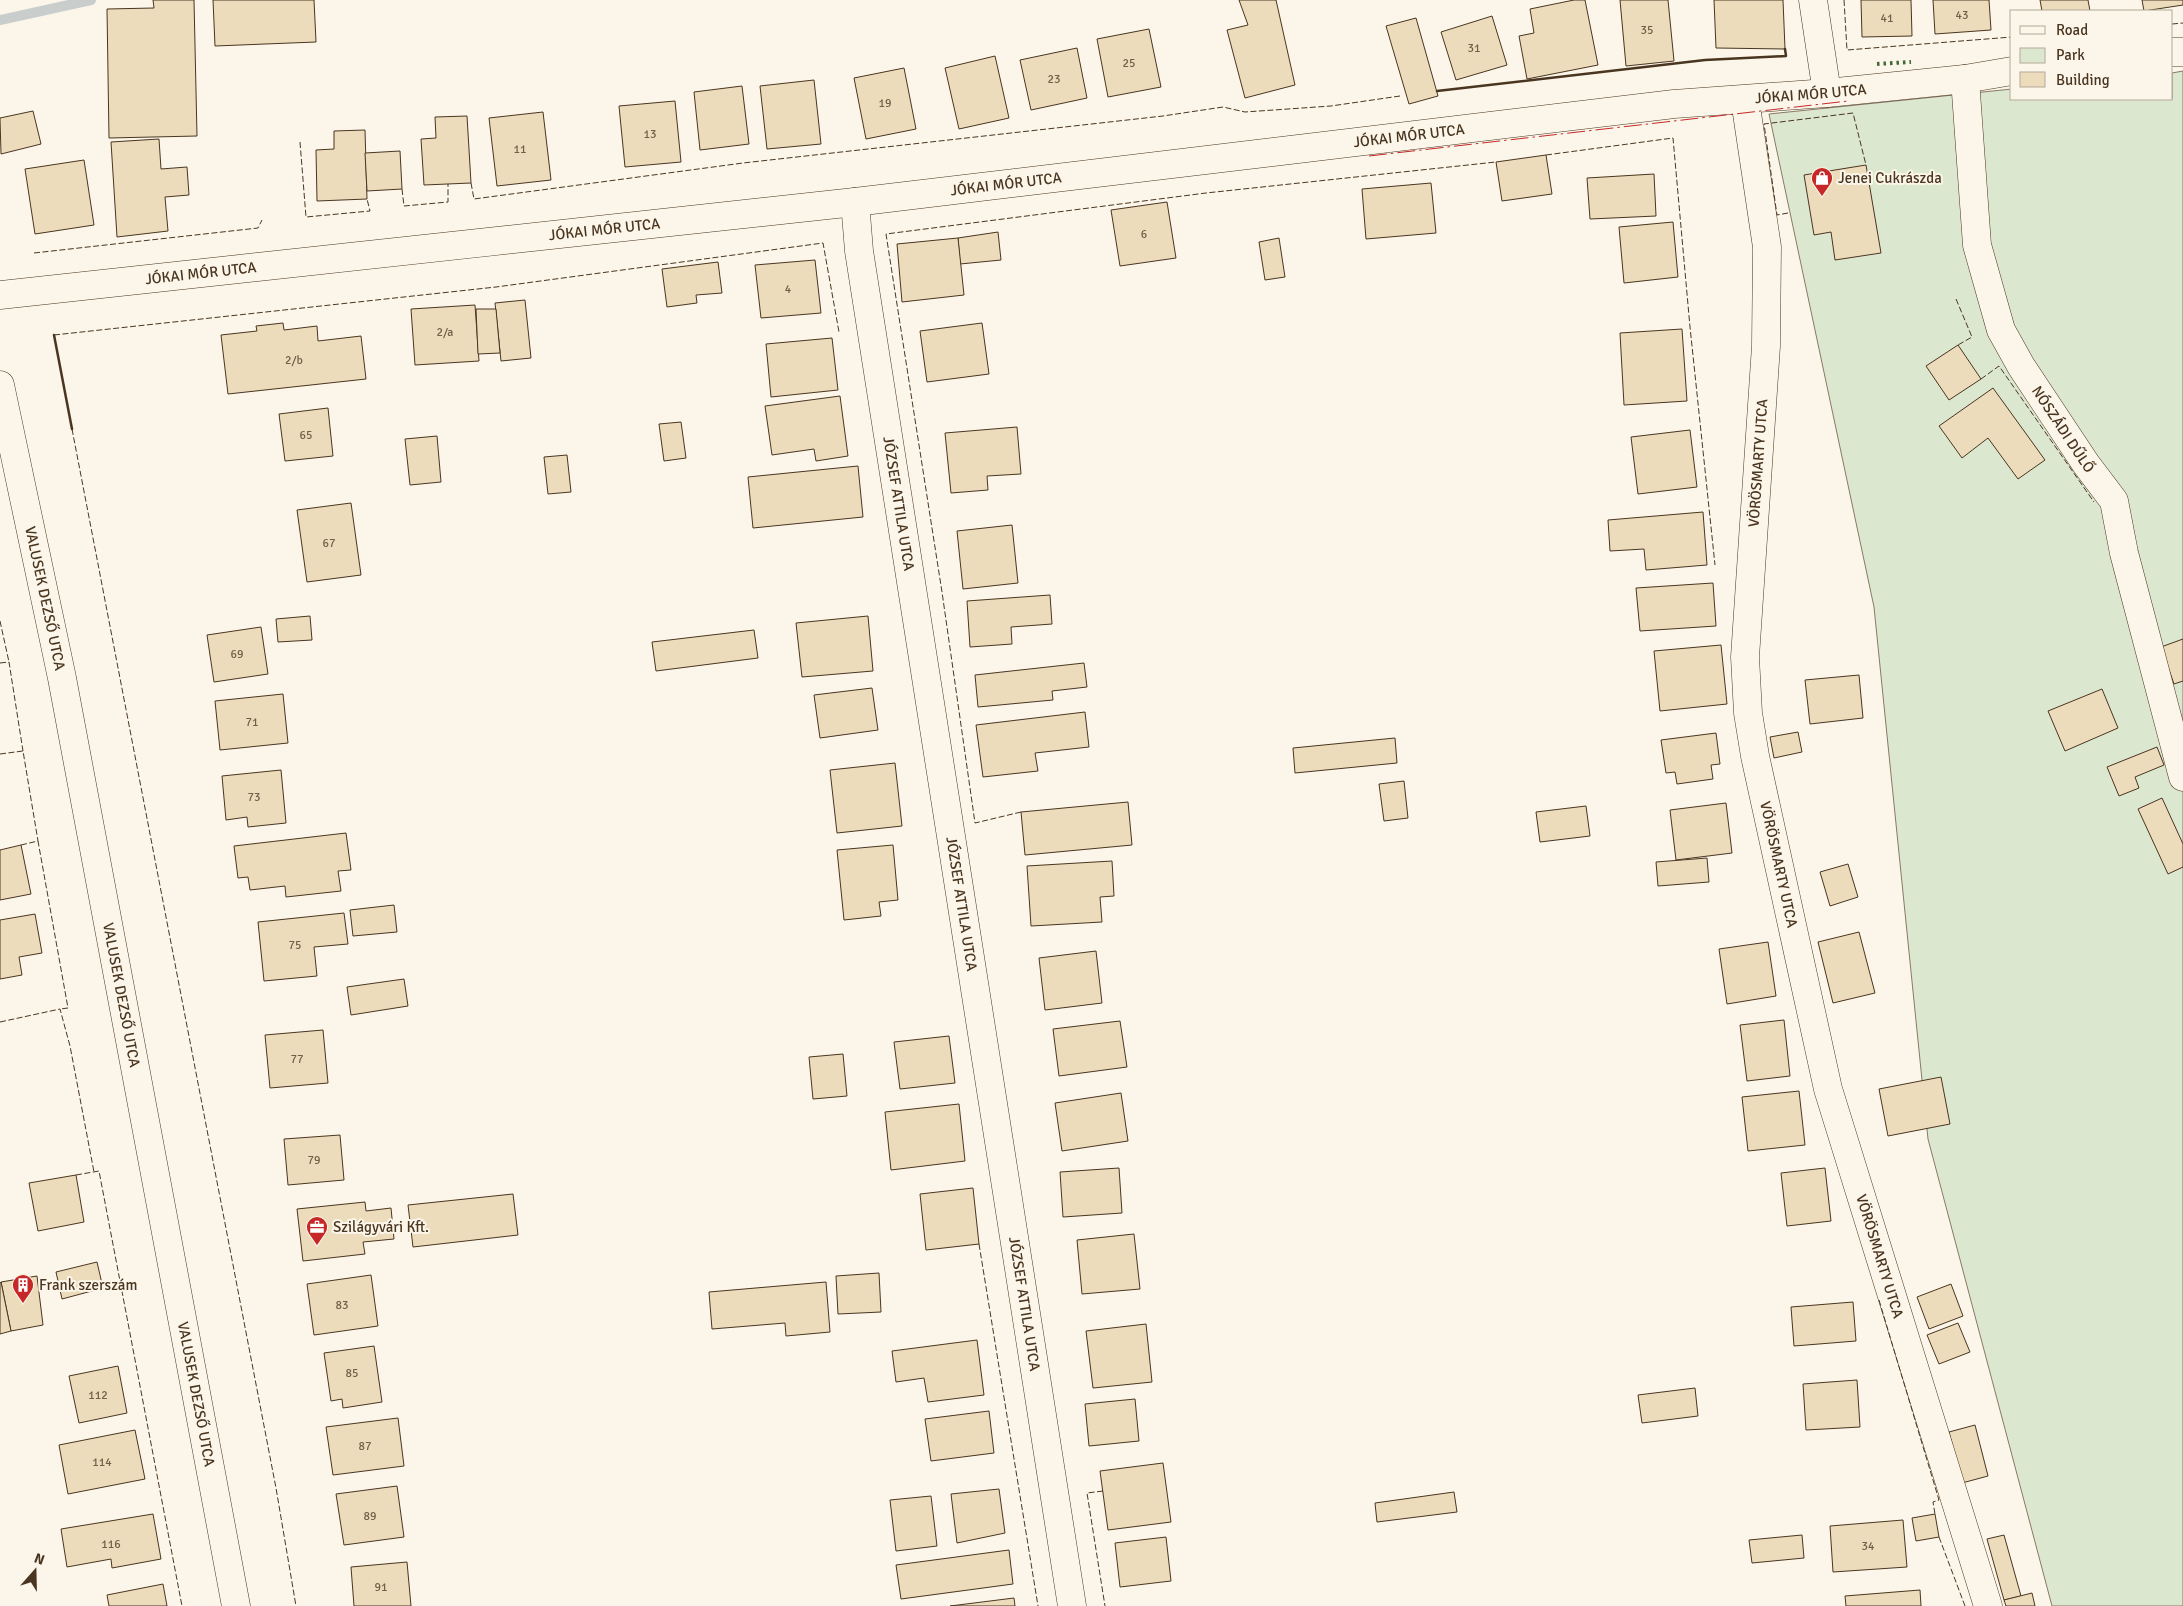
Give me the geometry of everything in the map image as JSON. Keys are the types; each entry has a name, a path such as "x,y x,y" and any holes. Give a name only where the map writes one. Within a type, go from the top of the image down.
{"street":[{"path":"1813,0 1828,93"},
{"name":"JÓKAI MÓR UTCA","path":"0,295 855,202 1674,104 1828,93 1965,79 2010,71"},
{"name":"NÓSZÁDI DŰLŐ","path":"1965,79 1977,245 2001,330 2022,366 2086,464 2114,501 2124,553 2183,777"},
{"name":"VÖRÖSMARTY UTCA","path":"1745,100 1767,247 1768,297 1745,657 1748,713 1755,756 1828,1090 1988,1606"},
{"name":"JÓZSEF ATTILA UTCA","path":"855,202 862,270 1072,1606"},
{"name":"VALUSEK DEZSŐ UTCA","path":"0,385 62,678 236,1606"}],"green space":[{"path":"2183,71 2183,1606 2052,1606 1928,1139 1874,607 1769,114 2010,89 2010,100 2173,100 2173,73"}],"building":[{"path":"153,0 194,0 197,136 109,138 107,9 154,8"},
{"path":"213,0 314,0 316,42 215,46"},
{"path":"1239,0 1276,0 1295,85 1245,98 1227,30 1248,25"},
{"path":"1574,0 1585,0 1598,65 1527,79 1519,36 1534,33 1530,9"},
{"path":"1620,0 1668,0 1674,61 1626,66"},
{"path":"1714,0 1783,0 1785,49 1716,48"},
{"path":"1861,0 1911,0 1912,36 1862,37"},
{"path":"1933,0 1989,0 1991,30 1935,34"},
{"path":"2040,0 2088,0 2090,10 2042,10"},
{"path":"2142,0 2183,0 2183,5 2144,10"},
{"path":"1492,16 1507,65 1456,80 1441,32"},
{"path":"1416,18 1438,96 1409,104 1386,26"},
{"path":"1149,29 1161,87 1108,97 1097,39"},
{"path":"1077,48 1087,98 1031,110 1020,60"},
{"path":"995,56 1009,118 959,129 945,68"},
{"path":"904,68 916,129 866,139 854,78"},
{"path":"814,80 821,144 767,149 760,86"},
{"path":"742,86 749,144 700,150 694,92"},
{"path":"675,101 681,162 625,167 619,106"},
{"path":"33,111 41,144 1,154 0,118"},
{"path":"543,112 551,180 497,186 489,118"},
{"path":"467,116 471,183 424,185 421,139 436,138 435,117"},
{"path":"365,130 367,199 317,201 316,150 334,149 334,131"},
{"path":"159,139 161,169 187,167 189,195 165,197 168,231 117,237 111,142"},
{"path":"400,151 402,189 367,191 365,153"},
{"path":"1546,155 1552,194 1502,201 1496,162"},
{"path":"84,160 94,225 35,234 25,169"},
{"path":"1866,165 1881,253 1835,260 1831,232 1814,235 1804,175"},
{"path":"1654,174 1656,216 1590,219 1587,178"},
{"path":"1431,183 1436,233 1366,239 1362,189"},
{"path":"1167,202 1176,258 1120,266 1111,210"},
{"path":"1673,222 1678,277 1624,283 1619,227"},
{"path":"998,232 1001,260 960,264 958,238"},
{"path":"958,238 964,295 902,302 897,244"},
{"path":"1279,238 1285,277 1265,280 1259,242"},
{"path":"815,260 821,313 761,318 755,265"},
{"path":"718,262 722,293 696,295 697,303 667,307 662,269"},
{"path":"525,300 531,358 501,361 495,303"},
{"path":"475,305 479,361 415,365 411,309"},
{"path":"476,309 496,309 500,353 478,354"},
{"path":"283,323 284,330 317,326 318,341 361,336 366,379 228,394 221,335 257,331 256,326"},
{"path":"982,323 989,374 927,382 920,331"},
{"path":"1682,329 1687,401 1624,405 1620,333"},
{"path":"832,338 838,390 771,397 766,344"},
{"path":"1958,345 1981,379 1949,400 1926,366"},
{"path":"1993,388 2045,460 2018,479 1988,438 1962,458 1939,426"},
{"path":"840,396 848,456 816,461 814,449 772,455 765,406"},
{"path":"328,408 333,456 285,461 279,414"},
{"path":"681,422 686,458 664,461 659,424"},
{"path":"1017,427 1021,474 987,476 988,490 951,493 945,433"},
{"path":"1690,430 1697,487 1638,494 1631,437"},
{"path":"437,436 441,482 410,485 405,439"},
{"path":"567,455 571,492 548,494 544,457"},
{"path":"858,466 863,517 753,528 748,477"},
{"path":"351,503 361,575 307,582 297,510"},
{"path":"1703,512 1707,565 1646,570 1644,549 1610,551 1608,520"},
{"path":"1012,525 1018,583 963,589 957,531"},
{"path":"1713,583 1716,626 1640,631 1636,588"},
{"path":"1050,595 1052,624 1011,627 1012,644 970,647 967,601"},
{"path":"310,616 312,640 278,642 276,619"},
{"path":"868,616 873,671 802,677 796,623"},
{"path":"261,627 268,674 214,682 207,635"},
{"path":"754,630 758,658 656,671 652,642"},
{"path":"2183,639 2183,681 2174,684 2161,647"},
{"path":"1721,645 1727,704 1660,711 1654,651"},
{"path":"1084,663 1087,687 1052,691 1053,700 978,707 975,675"},
{"path":"1859,675 1863,718 1810,724 1805,680"},
{"path":"872,688 878,730 820,738 814,695"},
{"path":"2102,689 2118,728 2065,751 2048,711"},
{"path":"283,694 288,743 220,750 215,701"},
{"path":"1085,712 1089,747 1035,753 1038,771 983,777 976,725"},
{"path":"1798,732 1802,752 1774,758 1770,737"},
{"path":"1716,733 1720,764 1711,765 1713,779 1677,784 1675,772 1666,773 1661,740"},
{"path":"1395,738 1397,763 1295,773 1293,748"},
{"path":"2157,747 2164,765 2135,777 2139,788 2119,796 2107,767"},
{"path":"895,763 902,826 837,833 830,770"},
{"path":"281,770 286,823 248,827 247,817 226,820 222,776"},
{"path":"1404,781 1408,818 1384,821 1379,784"},
{"path":"2162,798 2183,844 2183,867 2168,874 2138,809"},
{"path":"1128,802 1132,845 1025,855 1021,812"},
{"path":"1726,803 1732,853 1676,860 1670,810"},
{"path":"1586,806 1590,836 1540,842 1536,812"},
{"path":"346,833 351,870 338,871 341,891 286,897 285,886 250,890 248,877 238,878 234,846"},
{"path":"21,845 31,894 0,900 0,850"},
{"path":"893,845 898,900 879,902 881,916 844,920 837,850"},
{"path":"1707,858 1709,882 1658,886 1656,862"},
{"path":"1112,861 1114,896 1100,897 1102,922 1031,926 1027,866"},
{"path":"1848,864 1858,897 1830,906 1820,872"},
{"path":"394,905 397,932 353,936 350,910"},
{"path":"344,913 348,944 314,947 317,976 264,981 258,922"},
{"path":"35,914 42,953 19,957 22,975 0,979 0,920"},
{"path":"1859,932 1875,993 1833,1003 1818,942"},
{"path":"1768,942 1776,996 1727,1004 1719,949"},
{"path":"1096,951 1102,1003 1045,1010 1039,958"},
{"path":"404,979 408,1006 351,1015 347,987"},
{"path":"1784,1020 1790,1076 1747,1081 1740,1025"},
{"path":"1120,1021 1127,1067 1059,1076 1053,1029"},
{"path":"323,1030 328,1083 270,1088 265,1035"},
{"path":"949,1036 955,1083 900,1089 894,1042"},
{"path":"843,1054 847,1096 813,1099 809,1057"},
{"path":"1941,1077 1950,1124 1888,1136 1879,1089"},
{"path":"1799,1091 1805,1145 1748,1151 1742,1097"},
{"path":"1121,1093 1128,1141 1062,1151 1055,1103"},
{"path":"959,1104 965,1161 891,1170 885,1112"},
{"path":"340,1135 344,1180 288,1185 284,1139"},
{"path":"1119,1168 1122,1213 1063,1217 1060,1172"},
{"path":"1825,1168 1831,1221 1787,1226 1781,1173"},
{"path":"76,1175 84,1222 38,1231 29,1183"},
{"path":"973,1188 979,1244 926,1250 920,1194"},
{"path":"513,1194 518,1235 413,1247 408,1205"},
{"path":"365,1202 366,1211 391,1208 394,1239 363,1242 365,1254 303,1261 297,1209"},
{"path":"1134,1234 1140,1289 1082,1294 1077,1240"},
{"path":"97,1262 103,1288 62,1299 56,1272"},
{"path":"879,1273 881,1312 838,1314 836,1276"},
{"path":"371,1275 378,1326 314,1335 307,1284"},
{"name":"Frank szerszám","path":"37,1276 43,1325 11,1331 1,1282"},
{"path":"826,1282 830,1332 786,1336 785,1323 712,1329 709,1292"},
{"path":"0,1283 11,1331 0,1334"},
{"path":"1951,1284 1963,1316 1929,1329 1917,1297"},
{"path":"1853,1302 1856,1341 1794,1346 1791,1307"},
{"path":"1958,1323 1970,1352 1939,1364 1927,1335"},
{"path":"1146,1324 1152,1382 1093,1388 1086,1331"},
{"path":"977,1340 984,1395 928,1402 924,1378 896,1382 892,1351"},
{"path":"374,1346 382,1402 343,1408 342,1399 331,1401 324,1353"},
{"path":"118,1366 127,1413 79,1423 69,1376"},
{"path":"1857,1380 1860,1427 1806,1430 1803,1384"},
{"path":"1695,1388 1698,1416 1642,1423 1638,1395"},
{"path":"1135,1399 1139,1441 1089,1446 1085,1404"},
{"path":"989,1411 994,1453 931,1461 925,1419"},
{"path":"398,1418 404,1466 333,1475 326,1427"},
{"path":"1975,1425 1988,1476 1962,1483 1949,1432"},
{"path":"135,1430 145,1479 68,1494 59,1445"},
{"path":"1163,1463 1171,1522 1108,1530 1100,1471"},
{"path":"397,1486 404,1537 344,1545 336,1494"},
{"path":"999,1489 1005,1533 957,1543 951,1494"},
{"path":"1454,1492 1457,1512 1377,1522 1375,1503"},
{"path":"931,1496 937,1546 896,1551 890,1500"},
{"path":"153,1514 161,1559 112,1568 111,1559 67,1567 61,1529"},
{"path":"1935,1514 1939,1537 1916,1541 1912,1518"},
{"path":"1903,1520 1907,1567 1833,1572 1830,1526"},
{"path":"1802,1535 1804,1558 1752,1563 1749,1540"},
{"path":"2004,1535 2021,1596 2004,1600 1987,1539"},
{"path":"1166,1537 1171,1581 1120,1587 1115,1543"},
{"path":"1009,1550 1013,1584 901,1599 896,1565"},
{"path":"407,1562 411,1606 354,1606 351,1567"},
{"path":"163,1584 167,1606 109,1606 107,1595"},
{"path":"1920,1590 1921,1606 1846,1606 1845,1596"},
{"path":"2032,1593 2035,1606 2006,1606 2004,1600"},
{"path":"1014,1598 1015,1606 950,1606"}],"waterway":[{"path":"0,20 91,0"}],"hedge":[{"path":"1877,64 1911,62"}],"fence":[{"path":"1844,0 1847,50 2010,37"},
{"path":"2173,24 2183,23"},
{"path":"471,183 474,199 743,163 1163,116 1223,107 1245,112 1331,106 1400,96"},
{"path":"1788,213 1777,215 1764,124 1853,113 1866,165"},
{"path":"1546,155 1673,138 1690,327 1715,565"},
{"path":"300,142 306,217 370,211 367,199"},
{"path":"1021,812 975,823 942,592 886,234 1206,193 1496,162"},
{"path":"402,189 404,206 448,202 448,184"},
{"path":"34,253 258,228 262,220"},
{"path":"54,335 496,287 823,243 839,332"},
{"path":"1956,299 1972,337 1958,345"},
{"path":"1981,379 1999,366 2094,502"},
{"path":"72,429 276,1488 296,1606"},
{"path":"0,621 9,662"},
{"path":"0,663 9,662 23,751"},
{"path":"0,754 23,751 38,841"},
{"path":"21,845 38,841 68,1008 60,1009"},
{"path":"0,1022 60,1009 70,1046 94,1172"},
{"path":"76,1175 99,1171 182,1606"},
{"path":"979,1244 1038,1606"},
{"path":"1879,1300 1939,1500 1933,1502 1935,1514"},
{"path":"1103,1491 1087,1493 1105,1606"},
{"path":"1939,1537 1965,1606"}],"wall":[{"path":"1437,91 1705,60 1786,56 1785,49"},
{"path":"54,335 72,429"}],"power":[{"path":"1369,156 1848,101"}],"place":[{"name":"Jenei Cukrászda","path":"1822,197"},
{"name":"Szilágyvári Kft.","path":"317,1246"},
{"name":"Frank szerszám","path":"23,1304"}]}
